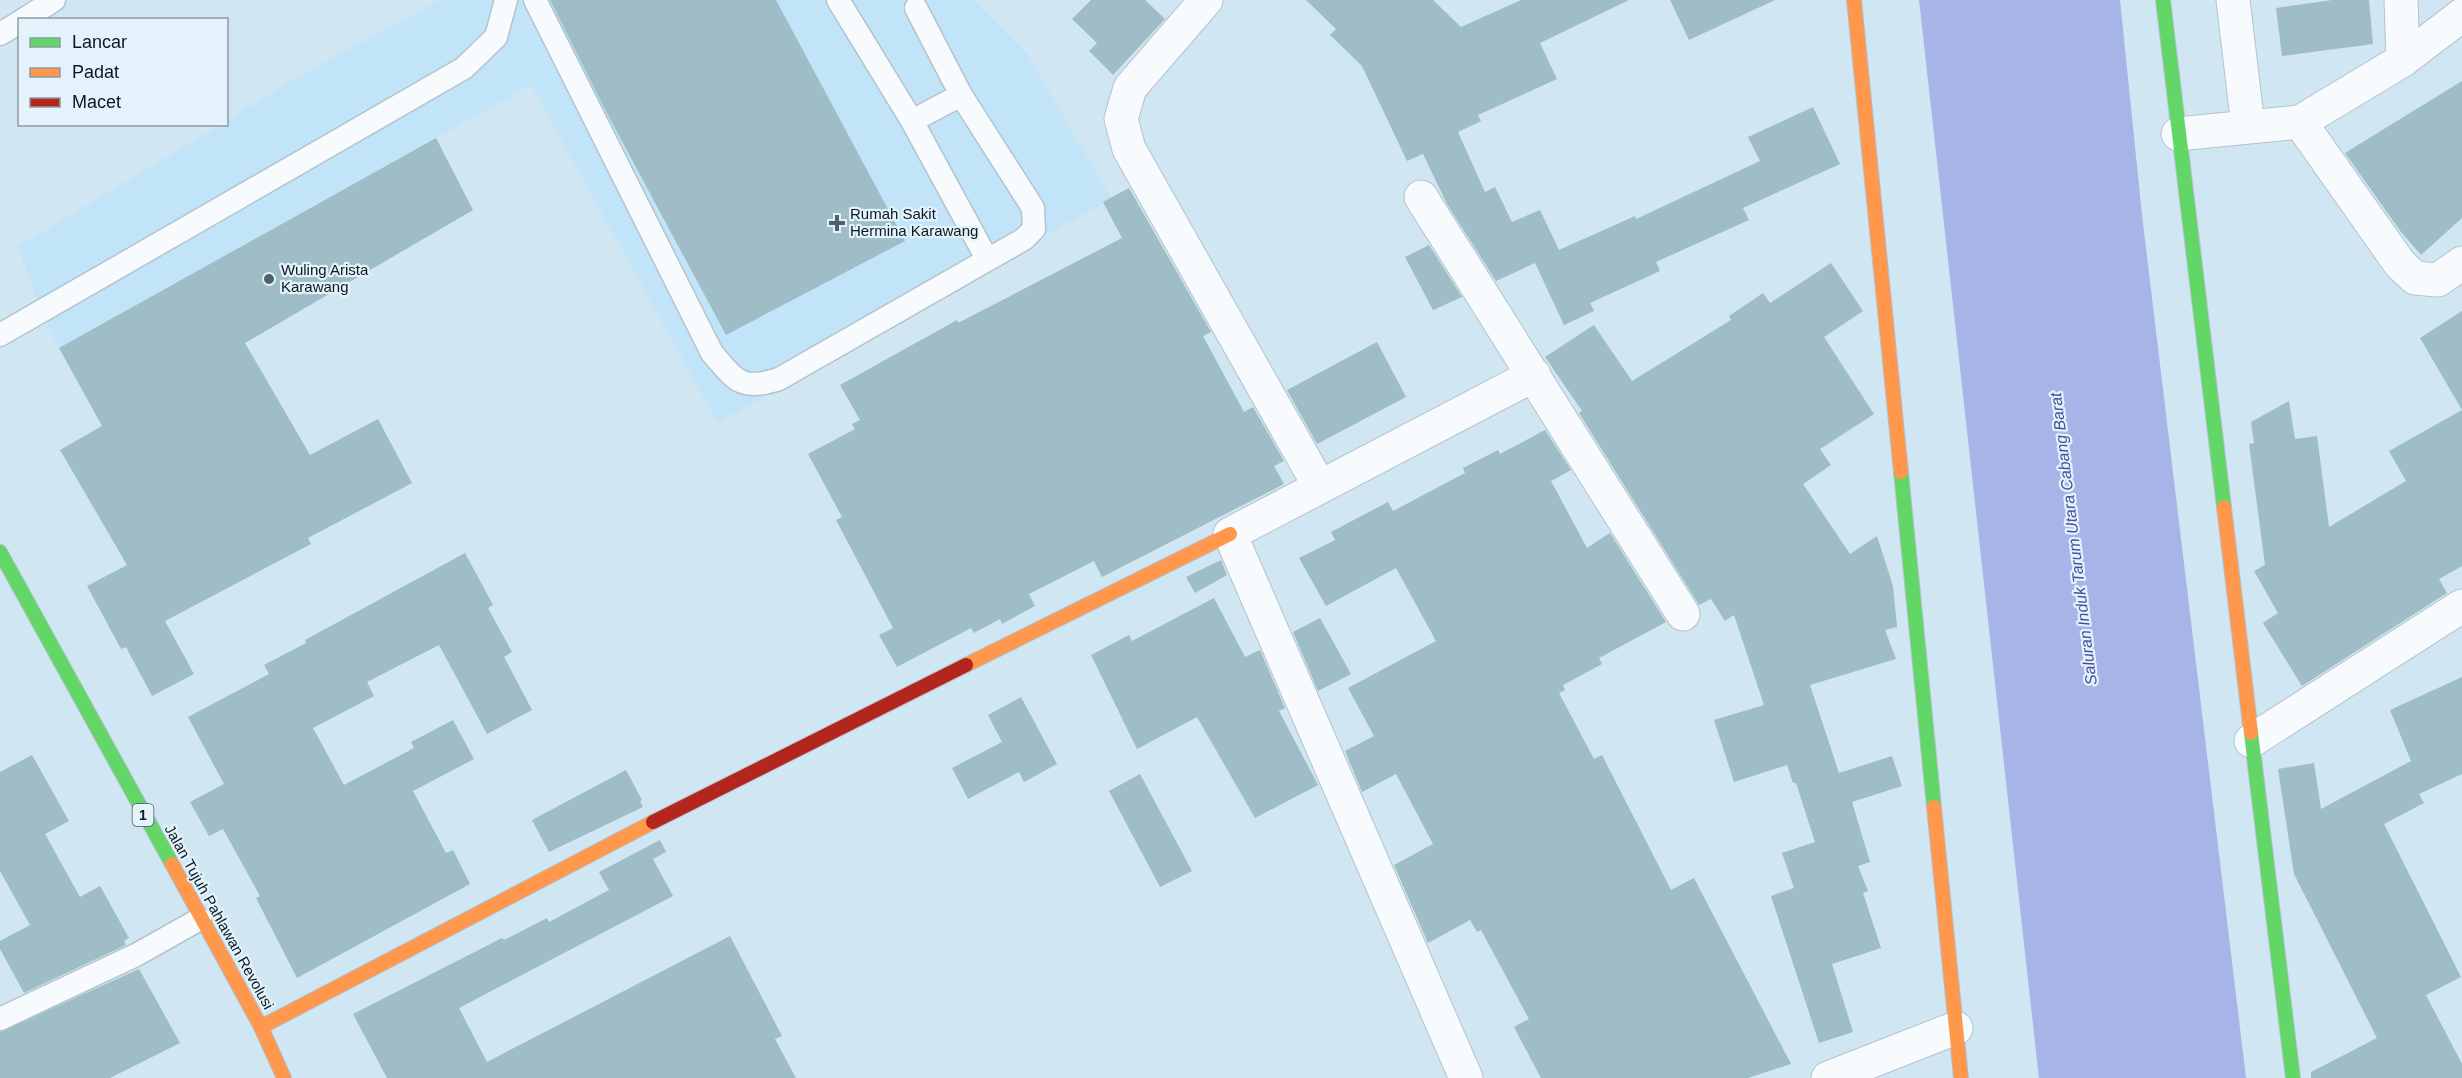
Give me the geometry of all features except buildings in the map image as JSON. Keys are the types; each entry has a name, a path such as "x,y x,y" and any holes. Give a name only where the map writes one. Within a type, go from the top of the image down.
{"street":[{"path":"1206,0 1130,88 1121,119 1129,150 1320,487"},
{"path":"1854,0 1960,1078"},
{"path":"2163,0 2293,1078"},
{"path":"2233,0 2248,126"},
{"path":"2401,0 2403,60"},
{"path":"2178,134 2300,122 2403,60 2462,15"},
{"path":"2300,122 2400,264 2415,278 2438,280 2462,263"},
{"path":"1420,197 1683,614"},
{"path":"261,1027 732,781 1230,534 1533,375"},
{"path":"1230,534 1466,1078"},
{"name":"Jalan Tujuh Pahlawan Revolusi","path":"0,552 10,594 200,919 261,1027 284,1078"},
{"path":"2251,741 2462,606"},
{"path":"1828,1078 1956,1028"}],"lane":[{"path":"26,18 54,0"},
{"path":"0,335 464,68 496,37 506,0"},
{"path":"535,0 712,353 734,379 757,386 779,380 1024,239 1034,229 1033,208 961,95 916,8"},
{"path":"838,0 912,121 987,259"},
{"path":"0,34 18,23"},
{"path":"912,121 961,95"},
{"path":"0,1018 136,955 200,919"}],"shaded area":[{"name":"Rumah Sakit Hermina Karawang","path":"440,0 973,0 1027,54 1111,198 718,423 531,85 59,348 41,310 18,247 218,126 228,126 228,120 296,78"}],"water":[{"name":"Saluran Induk Tarum Utara Cabang Barat","path":"1919,0 2120,0 2142,215 2246,1078 2039,1078"}],"traffic: fast":[{"path":"2163,0 2224,507"},
{"path":"1901,472 1934,807"},
{"path":"0,552 172,864"},
{"path":"2251,733 2293,1078"}],"traffic: slow":[{"path":"1854,0 1901,472"},
{"path":"2224,507 2251,733"},
{"path":"966,665 1230,534"},
{"path":"1934,807 1961,1078"},
{"path":"261,1027 653,822"},
{"path":"172,864 261,1027 284,1078"}],"traffic: jam":[{"path":"653,822 966,665"}],"place":[{"name":"Rumah Sakit Hermina Karawang","path":"837,223"},
{"name":"Wuling Arista Karawang","path":"269,279"}]}
